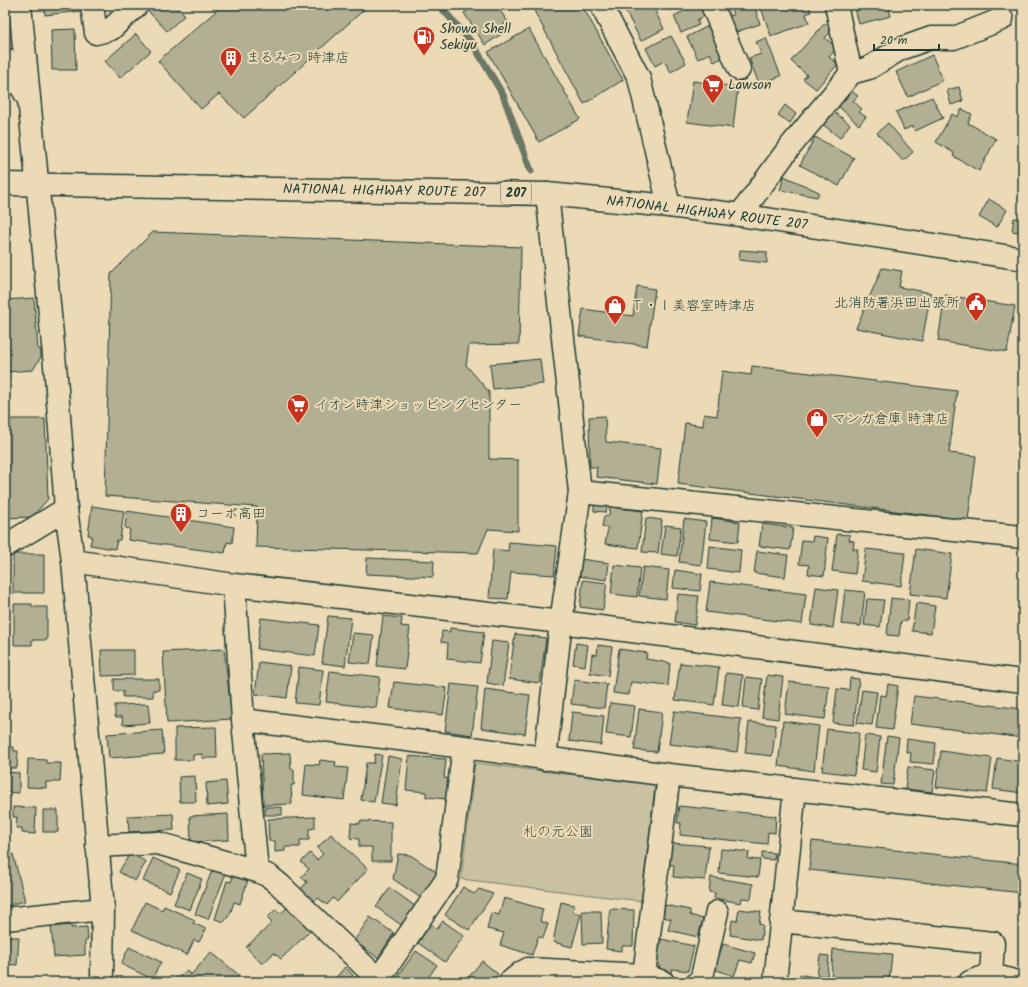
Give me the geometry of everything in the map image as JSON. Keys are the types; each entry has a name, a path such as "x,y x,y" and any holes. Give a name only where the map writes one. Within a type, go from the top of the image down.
{"main road":[{"path":"20,5 56,376 66,509 73,561 103,909 102,978"},
{"path":"92,5 96,33 111,29 137,5"},
{"path":"601,5 639,78 669,206"},
{"path":"712,5 739,69"},
{"path":"836,5 851,73"},
{"path":"740,215 789,148 851,73 869,68 900,49 931,38 954,38 1002,18"},
{"path":"5,59 29,100"},
{"name":"NATIONAL HIGHWAY ROUTE 207","path":"5,184 547,194 669,206 740,215 1023,259"},
{"path":"545,759 580,492 547,194"},
{"path":"580,492 1023,537"},
{"path":"5,546 66,509"},
{"path":"73,561 234,585 562,622 1023,681"},
{"path":"234,585 242,720 257,871"},
{"path":"242,720 464,747 669,775 1023,815"},
{"path":"97,846 157,843 257,871 269,876 380,981 447,879 464,747"},
{"path":"510,982 528,969 654,979 669,775"},
{"path":"775,982 795,789"},
{"path":"5,919 103,909"},
{"path":"698,982 701,981 717,912"},
{"path":"782,921 993,943 991,975"},
{"path":"970,982 991,975 1016,982"}],"green space":[{"name":"札の元公園","path":"475,763 655,785 641,901 461,879"}],"building":[{"path":"44,5 80,5 81,11 45,15"},
{"path":"154,5 176,5 185,15 167,31 148,11"},
{"name":"まるみつ 時津店","path":"223,5 369,5 244,118 219,94 201,109 158,61"},
{"path":"476,5 489,5 491,8 496,5 508,22 503,25 506,31 485,45 464,13"},
{"path":"531,5 582,5 623,80 584,104"},
{"path":"635,5 652,5 664,29 641,41 625,10"},
{"path":"666,5 681,5 669,11"},
{"path":"696,5 702,5 707,15 697,20 699,25 681,33 674,16"},
{"path":"744,5 754,5 760,24 733,33 727,17 733,15 731,9"},
{"path":"760,5 808,5 811,12 806,14 809,23 771,36"},
{"path":"854,5 888,5 891,16 859,24"},
{"path":"825,23 833,30 825,38 837,48 829,57 838,64 816,89 803,79 807,75 791,61"},
{"path":"708,26 724,57 714,62 710,53 698,59 687,37"},
{"path":"75,29 76,70 52,70 51,30"},
{"path":"529,29 580,119 539,142 488,52"},
{"path":"136,34 151,51 120,78 105,61"},
{"path":"671,36 686,63 671,72 664,61 655,66 646,48"},
{"path":"766,38 781,76 759,84 749,58 761,54 756,42"},
{"path":"932,55 943,80 908,97 896,72"},
{"name":"Lawson","path":"693,81 738,87 733,128 687,122"},
{"path":"959,87 963,101 951,105 947,90"},
{"path":"850,90 858,96 853,101 862,109 859,112 866,117 859,125 837,105"},
{"path":"932,97 943,118 915,131 912,126 904,130 896,112"},
{"path":"785,105 796,114 790,123 778,115"},
{"path":"962,109 972,114 968,123 996,139 979,171 953,156 954,153 936,142 952,114 957,117"},
{"path":"831,110 850,124 840,138 821,123"},
{"path":"888,123 913,152 903,161 877,133"},
{"path":"815,137 854,158 839,186 800,165"},
{"path":"784,176 819,192 817,197 780,190"},
{"path":"989,199 1007,210 997,227 979,217"},
{"path":"1014,218 1023,219 1023,233 1012,231"},
{"name":"イオン時津ショッピングセンター","path":"153,232 521,247 519,344 469,345 466,365 489,392 489,459 518,460 518,531 488,529 478,553 256,547 257,507 105,496 111,274"},
{"path":"740,250 767,252 767,263 739,260"},
{"path":"882,268 902,271 899,287 931,293 922,341 856,328"},
{"name":"Ｔ・Ｉ美容室時津店","path":"637,286 655,289 647,346 579,336 583,309 633,316"},
{"name":"北消防署浜田出張所","path":"945,295 1015,306 1007,352 938,341"},
{"path":"34,298 38,349 41,349 41,357 33,370 5,372 5,300"},
{"path":"540,359 543,384 493,389 490,364"},
{"name":"マンガ倉庫 時津店","path":"752,366 957,391 949,453 976,456 968,520 678,484 685,423 703,426 704,414 717,416 722,371 751,375"},
{"path":"605,416 606,442 661,448 657,484 596,477 597,467 590,467 589,417"},
{"path":"12,419 45,419 48,499 32,517 5,518 5,427"},
{"path":"594,503 607,505 606,512 594,511"},
{"path":"92,506 124,511 120,540 117,540 115,549 90,545 92,536 88,535"},
{"path":"610,507 643,511 638,548 605,544 608,528 602,527 604,516 609,516"},
{"name":"コーポ高田","path":"127,511 234,527 232,543 227,542 225,553 128,540 130,529 125,528"},
{"path":"646,518 662,520 658,553 642,552"},
{"path":"712,518 740,522 738,542 710,539"},
{"path":"684,519 706,522 701,565 679,562"},
{"path":"762,524 793,528 790,550 759,546"},
{"path":"665,525 681,527 677,556 661,554"},
{"path":"837,534 850,535 849,540 854,541 853,549 858,549 855,574 832,571"},
{"path":"813,536 828,538 824,576 808,574 809,565 799,564 802,540 812,541"},
{"path":"509,542 557,546 554,575 511,572 508,599 489,598 493,549 508,551"},
{"path":"710,546 741,550 739,573 708,569"},
{"path":"866,549 905,553 901,586 862,581"},
{"path":"916,549 952,554 946,598 910,594"},
{"path":"757,551 788,555 785,577 754,573"},
{"path":"13,554 44,554 44,593 13,593"},
{"path":"367,558 434,561 433,577 366,574"},
{"path":"580,559 609,563 607,580 578,576"},
{"path":"614,565 640,568 637,597 611,594"},
{"path":"643,567 669,570 666,599 639,596"},
{"path":"675,570 702,574 700,591 673,588"},
{"path":"583,580 607,583 603,610 580,607"},
{"path":"710,582 806,594 802,624 706,612"},
{"path":"816,587 838,590 833,628 811,625"},
{"path":"845,590 865,592 861,626 841,624"},
{"path":"678,594 699,596 695,625 675,622"},
{"path":"891,598 909,600 907,621 901,621 899,636 887,635"},
{"path":"867,599 884,600 880,627 864,625"},
{"path":"916,603 935,606 931,633 912,631"},
{"path":"14,604 32,604 32,607 47,607 47,640 32,640 32,645 14,645"},
{"path":"328,616 351,618 345,666 322,663"},
{"path":"383,616 402,618 401,626 410,627 405,669 377,666"},
{"path":"261,618 319,625 315,656 257,649"},
{"path":"450,628 484,632 480,663 447,659 448,643 441,642 442,631 450,632"},
{"path":"353,633 374,635 370,664 349,662"},
{"path":"515,634 546,638 540,683 509,679"},
{"path":"492,641 509,643 503,686 487,683"},
{"path":"576,643 588,645 585,666 573,664"},
{"path":"598,645 612,647 608,676 590,673 592,654 597,655"},
{"path":"224,649 232,719 167,723 163,652"},
{"path":"619,649 647,653 646,659 670,663 668,686 631,682 629,695 613,693"},
{"path":"101,650 134,650 134,675 102,676"},
{"path":"259,662 291,666 287,698 255,694"},
{"path":"680,663 719,667 714,705 675,700"},
{"path":"299,667 323,670 319,705 295,703"},
{"path":"330,671 380,677 376,708 326,702"},
{"path":"726,673 743,675 739,707 722,705"},
{"path":"767,675 783,677 778,719 762,717"},
{"path":"746,677 762,679 758,710 743,708"},
{"path":"850,678 859,679 854,725 833,723 837,689 849,690"},
{"path":"114,679 159,679 159,690 153,690 153,697 123,697 123,691 114,691"},
{"path":"574,680 607,684 604,708 571,704"},
{"path":"394,682 447,688 443,715 390,708"},
{"path":"789,682 829,686 825,719 785,714"},
{"path":"451,684 478,687 472,735 445,731"},
{"path":"888,684 898,686 892,730 876,728 880,695 886,696"},
{"path":"485,689 530,695 525,734 481,728"},
{"path":"862,690 877,692 872,725 857,723"},
{"path":"914,696 1023,709 1023,738 910,724"},
{"path":"610,703 635,706 631,737 606,734"},
{"path":"148,704 150,723 123,725 122,717 115,717 115,705"},
{"path":"639,709 662,712 657,752 634,750"},
{"path":"674,711 741,719 737,752 669,744"},
{"path":"572,712 604,716 601,745 569,741"},
{"path":"783,721 819,726 814,771 778,766"},
{"path":"749,722 776,725 772,756 745,753"},
{"path":"216,727 217,758 202,758 202,754 193,755 193,760 175,760 175,728"},
{"path":"827,729 859,733 854,775 822,771"},
{"path":"162,730 164,754 109,758 107,734"},
{"path":"865,735 880,737 876,772 861,770"},
{"path":"887,736 899,738 893,785 881,784"},
{"path":"907,739 936,743 934,764 910,762 911,753 906,752"},
{"path":"5,747 14,747 14,751 18,751 17,768 5,768"},
{"path":"941,751 992,758 987,793 936,787"},
{"path":"290,753 291,769 294,769 294,785 291,785 292,804 263,805 261,754"},
{"path":"375,754 382,755 374,802 361,800 366,763 374,763"},
{"path":"388,756 402,759 396,805 381,803"},
{"path":"409,756 446,759 444,778 449,779 447,799 426,797 426,792 406,790"},
{"path":"997,758 1023,762 1023,793 993,789"},
{"path":"28,759 46,760 46,763 61,763 60,782 46,782 46,788 27,787"},
{"path":"320,760 336,762 335,767 348,768 344,800 303,795 306,764 319,765"},
{"path":"908,767 935,770 932,792 905,789"},
{"path":"5,772 19,773 19,793 5,792"},
{"path":"195,776 196,802 180,802 179,777"},
{"path":"226,781 228,804 207,806 206,783"},
{"path":"679,806 776,816 775,833 768,832 767,844 680,835 681,823 677,823"},
{"path":"13,807 36,808 35,834 22,833 22,828 16,828 17,817 13,817"},
{"path":"265,807 282,807 282,815 265,815"},
{"path":"43,810 58,810 58,832 43,832"},
{"path":"173,814 174,830 129,832 128,816"},
{"path":"228,814 229,840 191,842 190,816"},
{"path":"315,817 315,828 309,829 309,840 300,840 300,847 285,847 285,851 275,852 275,841 269,841 268,819"},
{"path":"360,821 391,822 391,861 372,861 372,847 359,847 359,839 350,838 351,823 360,824"},
{"path":"331,834 368,869 337,902 333,898 327,905 318,898 312,903 299,891 307,882 301,877 309,869 301,862 310,853 317,860 323,854 317,848"},
{"path":"812,841 1023,864 1023,893 809,870"},
{"path":"671,843 709,846 705,880 673,877 674,865 668,865"},
{"path":"721,849 749,852 748,859 760,860 758,877 719,873"},
{"path":"762,852 775,853 774,860 762,859"},
{"path":"130,853 146,862 135,881 119,872"},
{"path":"13,854 25,901 5,906 5,856"},
{"path":"398,854 410,855 438,873 421,898 393,879"},
{"path":"153,858 180,870 170,892 143,881"},
{"path":"213,868 226,873 208,919 195,914"},
{"path":"187,873 202,879 190,910 174,904"},
{"path":"233,876 248,880 240,904 234,902 230,914 224,922 215,919 227,881 231,882"},
{"path":"711,877 753,884 751,899 742,898 741,903 714,898 715,893 709,892"},
{"path":"463,887 474,894 479,889 493,894 469,930 445,915"},
{"path":"390,888 415,906 401,925 376,907"},
{"path":"504,898 543,909 540,921 548,924 543,938 538,937 532,955 500,945 504,933 487,929 491,913 499,915"},
{"path":"145,902 162,910 164,906 195,920 193,923 206,929 199,942 194,940 187,955 132,930"},
{"path":"561,902 574,905 573,912 581,914 572,947 553,942"},
{"path":"665,905 690,910 690,915 703,919 698,937 668,930 671,919 663,917"},
{"path":"288,907 311,930 281,959 274,953 262,964 246,947 272,923 267,918 276,909 280,914"},
{"path":"610,909 634,910 633,946 622,946 622,951 606,949"},
{"path":"739,909 761,912 759,924 763,925 761,940 730,935 732,920 737,921"},
{"path":"582,911 601,911 602,943 583,944"},
{"path":"370,917 394,933 378,958 354,941"},
{"path":"443,921 464,936 445,962 418,943 431,924 437,929"},
{"path":"71,925 71,928 87,927 88,940 85,941 85,955 54,957 51,927"},
{"path":"5,937 19,937 17,965 5,964"},
{"path":"661,939 694,946 688,971 672,969 670,975 658,973 660,965 656,964"},
{"path":"723,944 755,953 752,963 740,960 734,976 714,969"},
{"path":"129,947 161,962 152,979 121,964"},
{"path":"833,949 892,954 889,982 839,982 831,980"},
{"path":"416,951 437,965 425,982 394,981"},
{"path":"211,952 240,976 235,982 171,982 187,971 191,975"},
{"path":"820,955 829,956 827,976 817,975"},
{"path":"482,961 498,974 492,982 473,982 468,978"},
{"path":"345,967 353,975 347,982 334,982 333,981"},
{"path":"800,974 828,981 828,982 798,982"}],"waterway":[{"path":"439,5 473,44 503,95 531,171"}],"place":[{"name":"Showa Shell Sekiyu","path":"424,56"},
{"name":"まるみつ 時津店","path":"231,78"},
{"name":"Lawson","path":"713,104"},
{"name":"北消防署浜田出張所","path":"976,322"},
{"name":"Ｔ・Ｉ美容室時津店","path":"615,326"},
{"name":"イオン時津ショッピングセンター","path":"298,424"},
{"name":"マンガ倉庫 時津店","path":"817,438"},
{"name":"コーポ高田","path":"181,534"}]}
